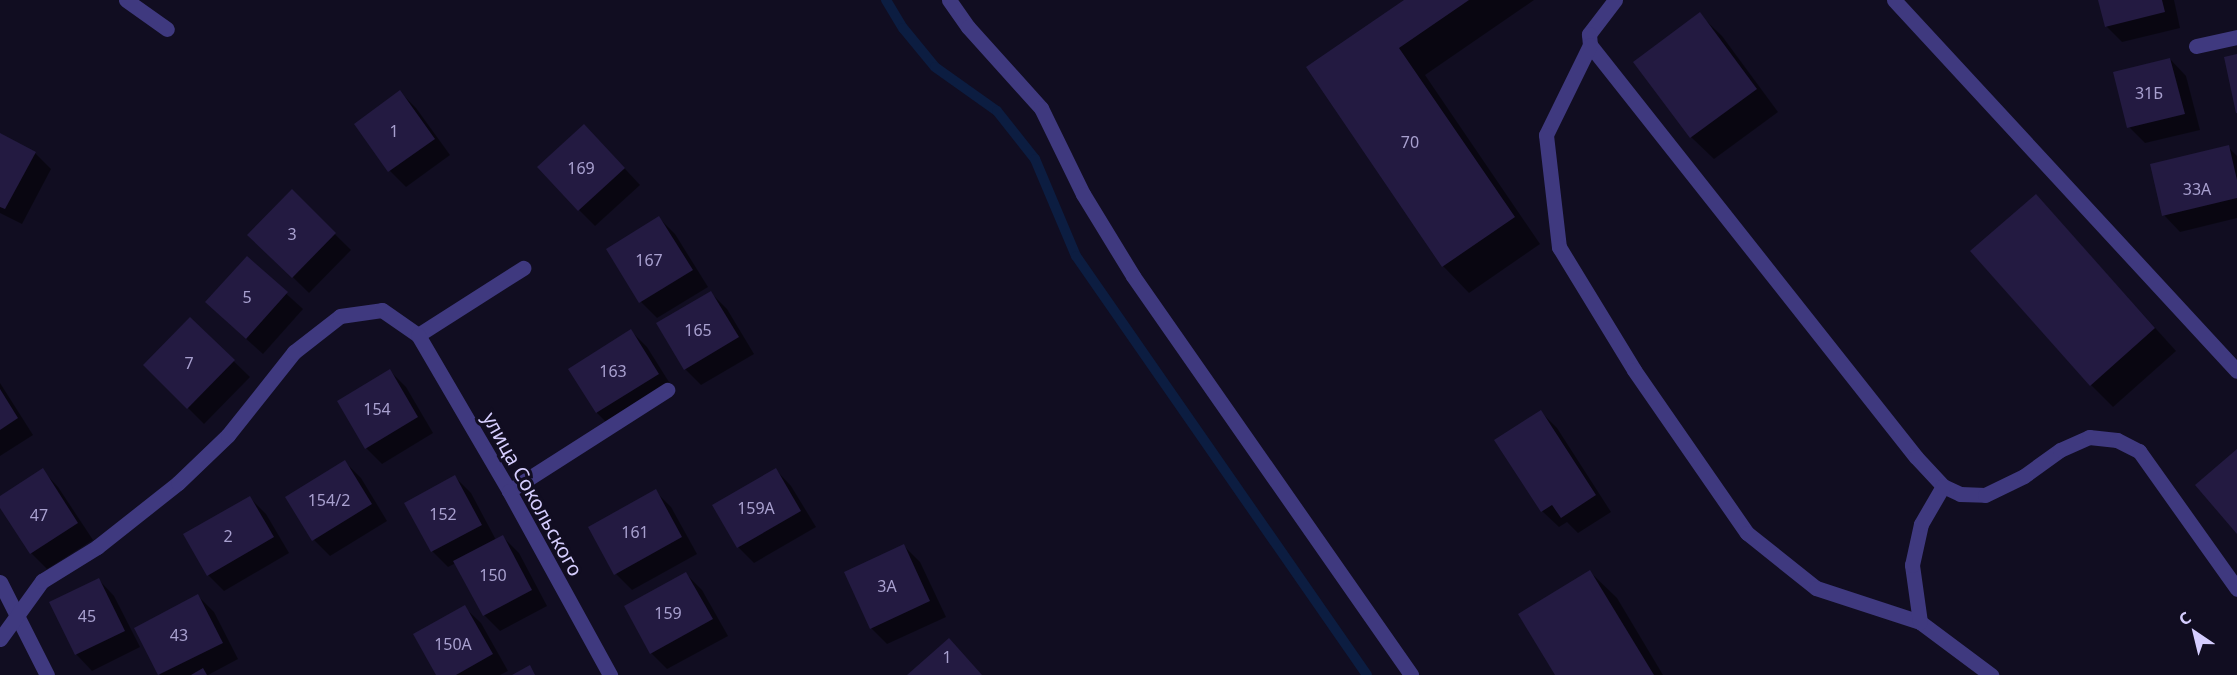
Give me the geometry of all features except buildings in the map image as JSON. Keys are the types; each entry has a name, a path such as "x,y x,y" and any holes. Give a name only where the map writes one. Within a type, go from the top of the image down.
{"street":[{"path":"126,0 167,29"},
{"path":"950,0 969,27 1041,108 1083,194 1133,276 1411,675"},
{"path":"1615,0 1589,34 1590,45 1546,135 1559,247 1634,370 1747,533 1816,588 1920,622 1990,675"},
{"path":"1894,0 2237,371"},
{"path":"2196,46 2237,37"},
{"path":"1590,45 1916,457 1943,486 1960,494 1985,495 2024,476 2060,450 2089,437 2117,440 2139,452 2237,589"},
{"path":"0,639 42,581 97,547 177,483 228,435 294,352 340,316 382,310 418,335 523,268"},
{"name":"улица Сокольского","path":"418,335 610,675"},
{"path":"508,491 667,390"},
{"path":"1920,622 1912,565 1921,524 1943,486"},
{"path":"0,582 47,675"}],"waterway":[{"path":"886,0 903,28 935,67 997,111 1035,159 1076,256 1367,675"}]}
